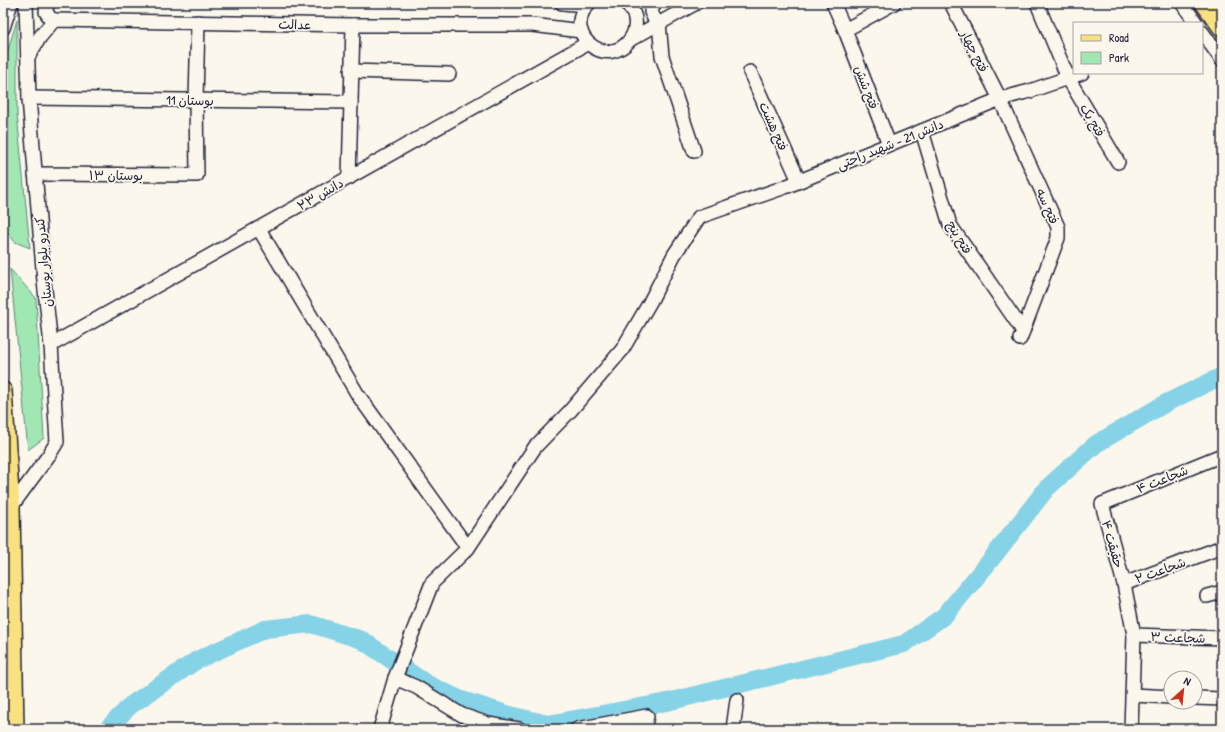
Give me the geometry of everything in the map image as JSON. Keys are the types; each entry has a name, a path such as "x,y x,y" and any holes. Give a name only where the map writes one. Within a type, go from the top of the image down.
{"main road":[{"path":"1204,3 1222,28"},
{"path":"3,392 11,507 14,729"}],"street":[{"path":"3,28 11,3"},
{"name":"کندرو بلوار بوستان","path":"11,507 57,442 52,345 44,281 29,98 26,3"},
{"path":"28,57 40,37 54,20 50,18 46,12 47,3"},
{"path":"562,3 588,4 580,17 581,31 588,43 600,50 614,50 621,48 631,39 696,3"},
{"path":"654,3 651,12 659,23 662,56 694,151"},
{"name":"فتح شش","path":"833,3 889,144"},
{"path":"845,30 894,3"},
{"name":"فتح چهار","path":"951,3 1000,99"},
{"name":"فتح یک","path":"1036,3 1068,78 1118,162"},
{"path":"1182,3 1195,22"},
{"path":"630,4 635,20 634,32 631,39"},
{"name":"عدالت","path":"54,20 352,25 532,25 581,31"},
{"path":"196,100 198,22"},
{"path":"349,178 352,25"},
{"path":"1203,35 1222,60"},
{"name":"دانش ۲۳","path":"52,345 588,43"},
{"path":"351,71 449,74"},
{"name":"فتح هشت","path":"750,72 799,181"},
{"name":"دانش 21 - شهید راحتی","path":"468,548 535,447 570,411 622,350 650,302 674,255 699,217 799,181 1000,99 1030,91 1079,74"},
{"name":"بوستان 11","path":"29,98 351,102"},
{"name":"فتح سه","path":"1000,99 1058,227 1058,238 1022,335"},
{"name":"بوستان ۱۳","path":"35,174 197,175 196,100"},
{"name":"فتح پنج","path":"922,131 950,225 1022,335"},
{"path":"259,229 358,395 468,548 432,582 395,678 380,729"},
{"name":"شجاعت ۴","path":"1102,504 1222,455"},
{"name":"حقیقت ۴","path":"1102,504 1124,584 1134,635 1131,729"},
{"name":"شجاعت ۲","path":"1124,584 1222,548"},
{"path":"1207,596 1222,592"},
{"name":"شجاعت ۳","path":"1134,635 1222,638"},
{"path":"395,678 416,687 462,715 488,724 519,729"},
{"path":"1132,696 1163,697"},
{"path":"1203,699 1222,700"},
{"path":"733,729 737,700"},
{"path":"577,729 646,723"}],"green space":[{"path":"17,20 17,114 30,248 15,242 3,227 3,66"},
{"path":"10,269 36,298 44,438 28,450"}],"waterway":[{"path":"107,729 131,705 197,660 265,629 311,624 362,640 427,684 459,699 510,715 548,724 667,702 904,644 944,616 989,562 1047,488 1096,444 1166,403 1222,376"}]}
